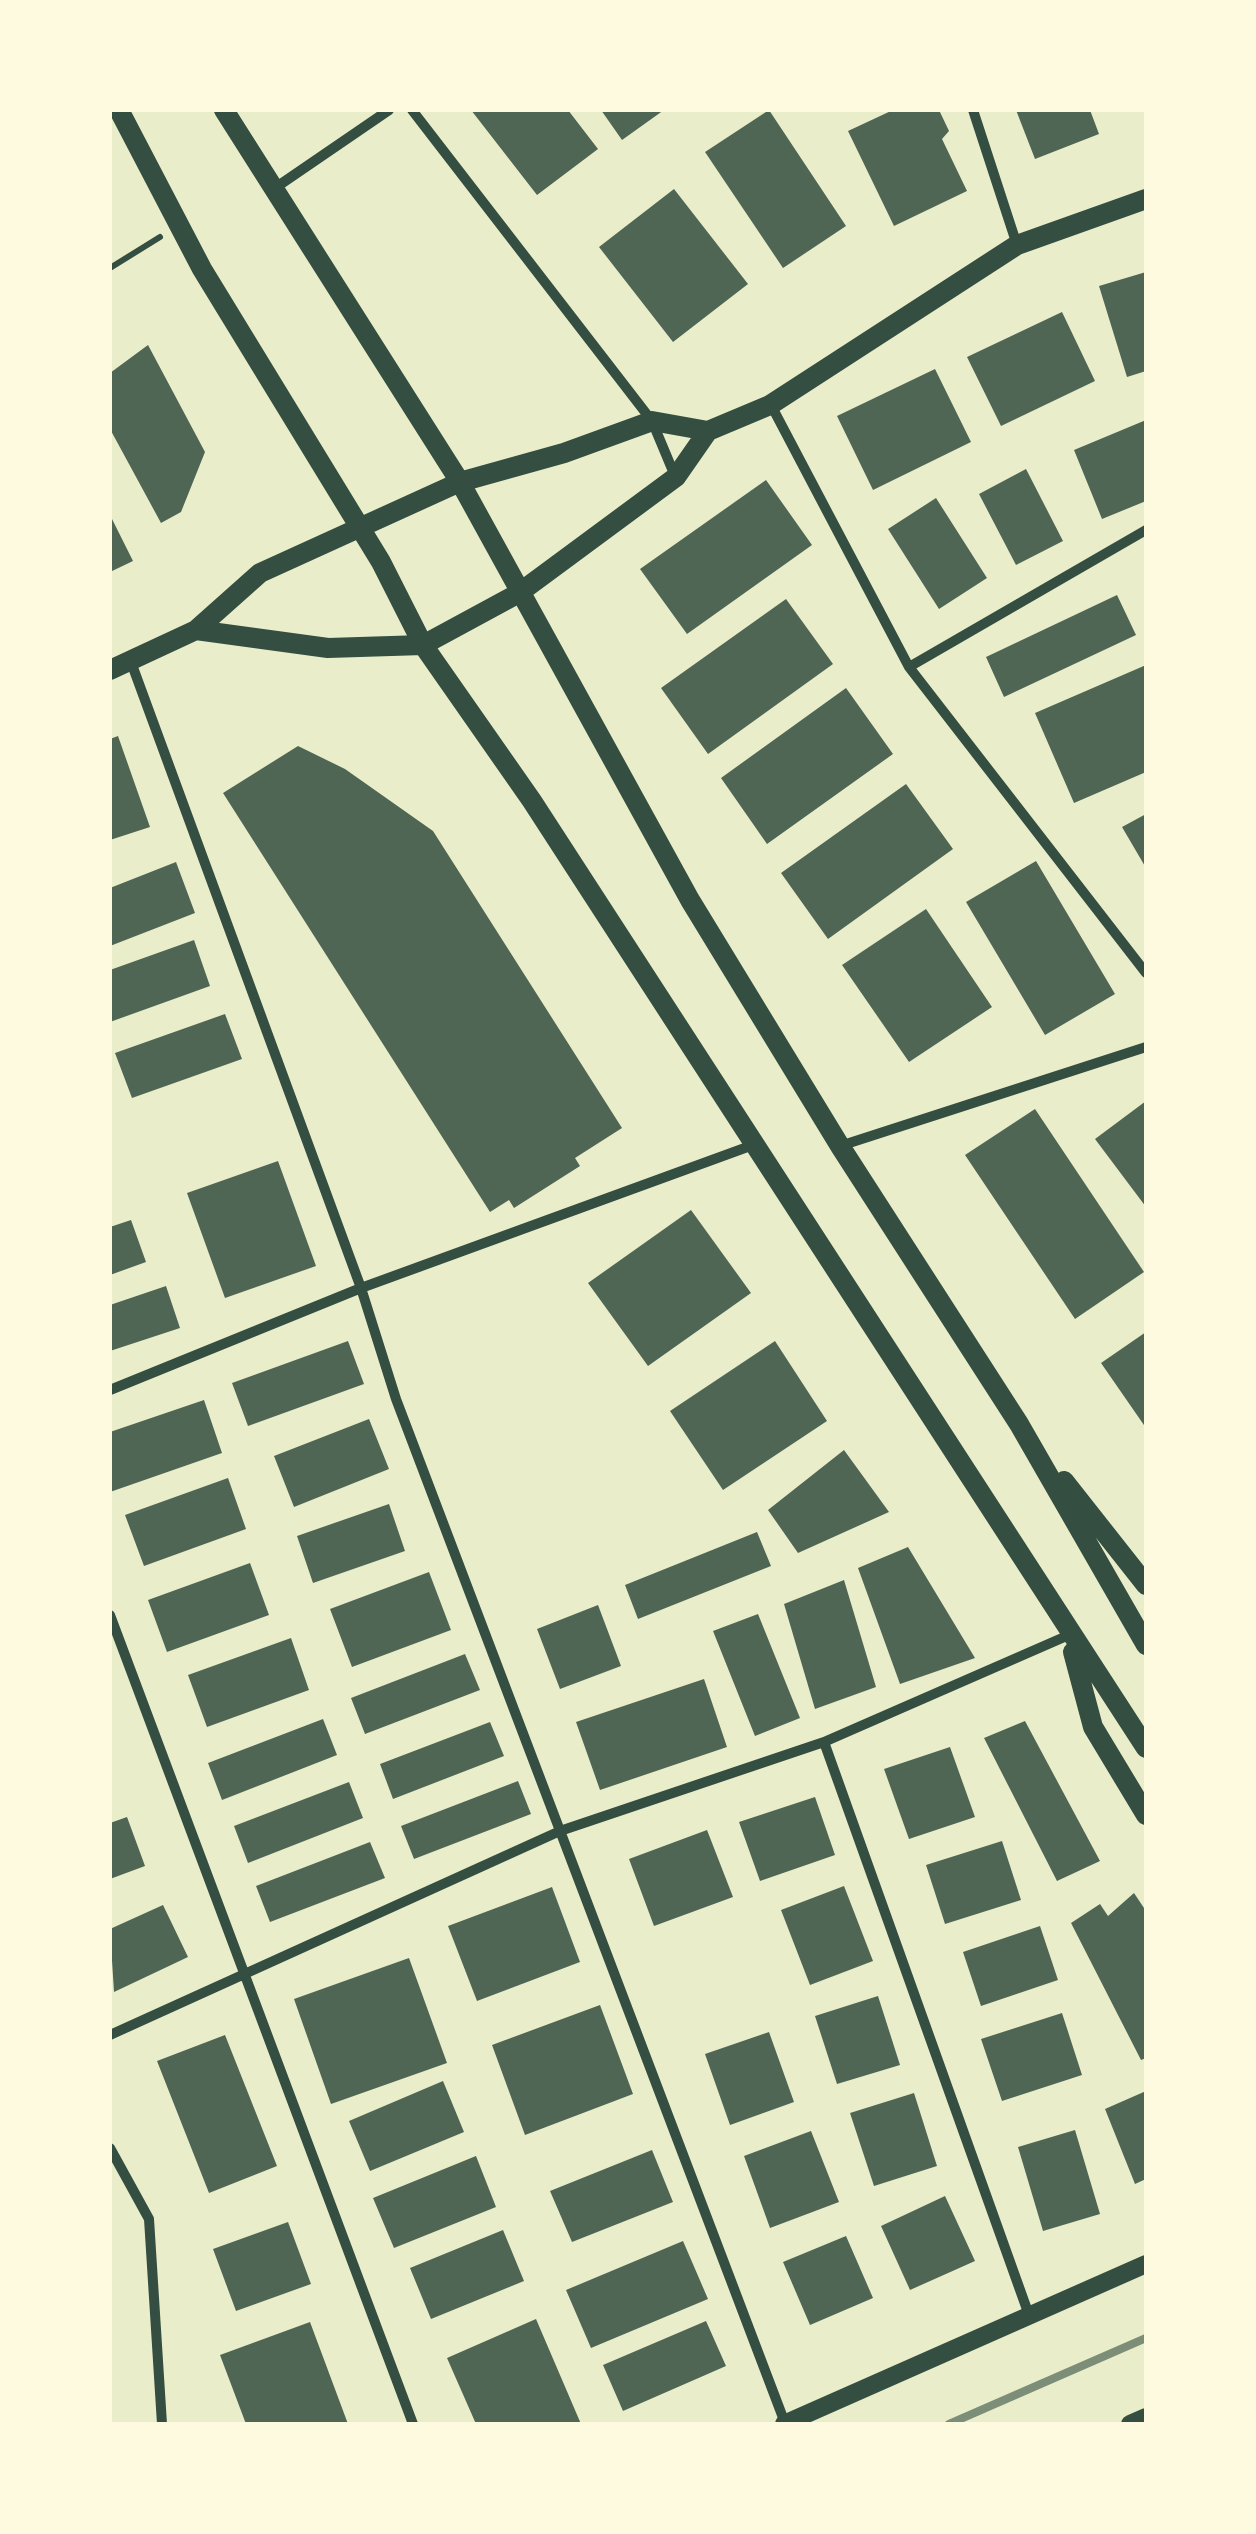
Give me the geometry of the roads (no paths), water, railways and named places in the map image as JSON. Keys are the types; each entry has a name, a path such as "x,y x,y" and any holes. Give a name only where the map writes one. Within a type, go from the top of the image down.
{"main road":[{"path":"119,110 179,225 360,526 423,645 532,801 932,1414 1069,1636 1146,1748"},
{"path":"224,110 460,482 690,900 840,1146 1019,1424 1146,1645"},
{"path":"196,630 328,648 423,645 519,593 676,477 708,431 770,404 1016,245 1146,199"},
{"path":"110,670 196,630 260,572 460,482 564,454 652,421 708,431"},
{"path":"1019,1424 1146,1585"},
{"path":"1069,1636 1092,1727 1146,1815"}],"street":[{"path":"274,188 389,110"},
{"path":"412,110 652,421 676,477"},
{"path":"973,110 1016,245"},
{"path":"770,404 909,667 1146,973"},
{"path":"909,667 1146,530"},
{"path":"131,662 361,1288 396,1399 784,2424 1146,2264"},
{"path":"840,1146 1146,1047"},
{"path":"110,1390 361,1288 753,1145"},
{"path":"110,1614 413,2424"},
{"path":"110,2035 560,1831 824,1742 1069,1636"},
{"path":"824,1742 1030,2316"},
{"path":"110,2148 149,2220 162,2424"},
{"path":"1130,2424 1146,2417"}],"railway":[{"path":"949,2424 1146,2338"}]}
